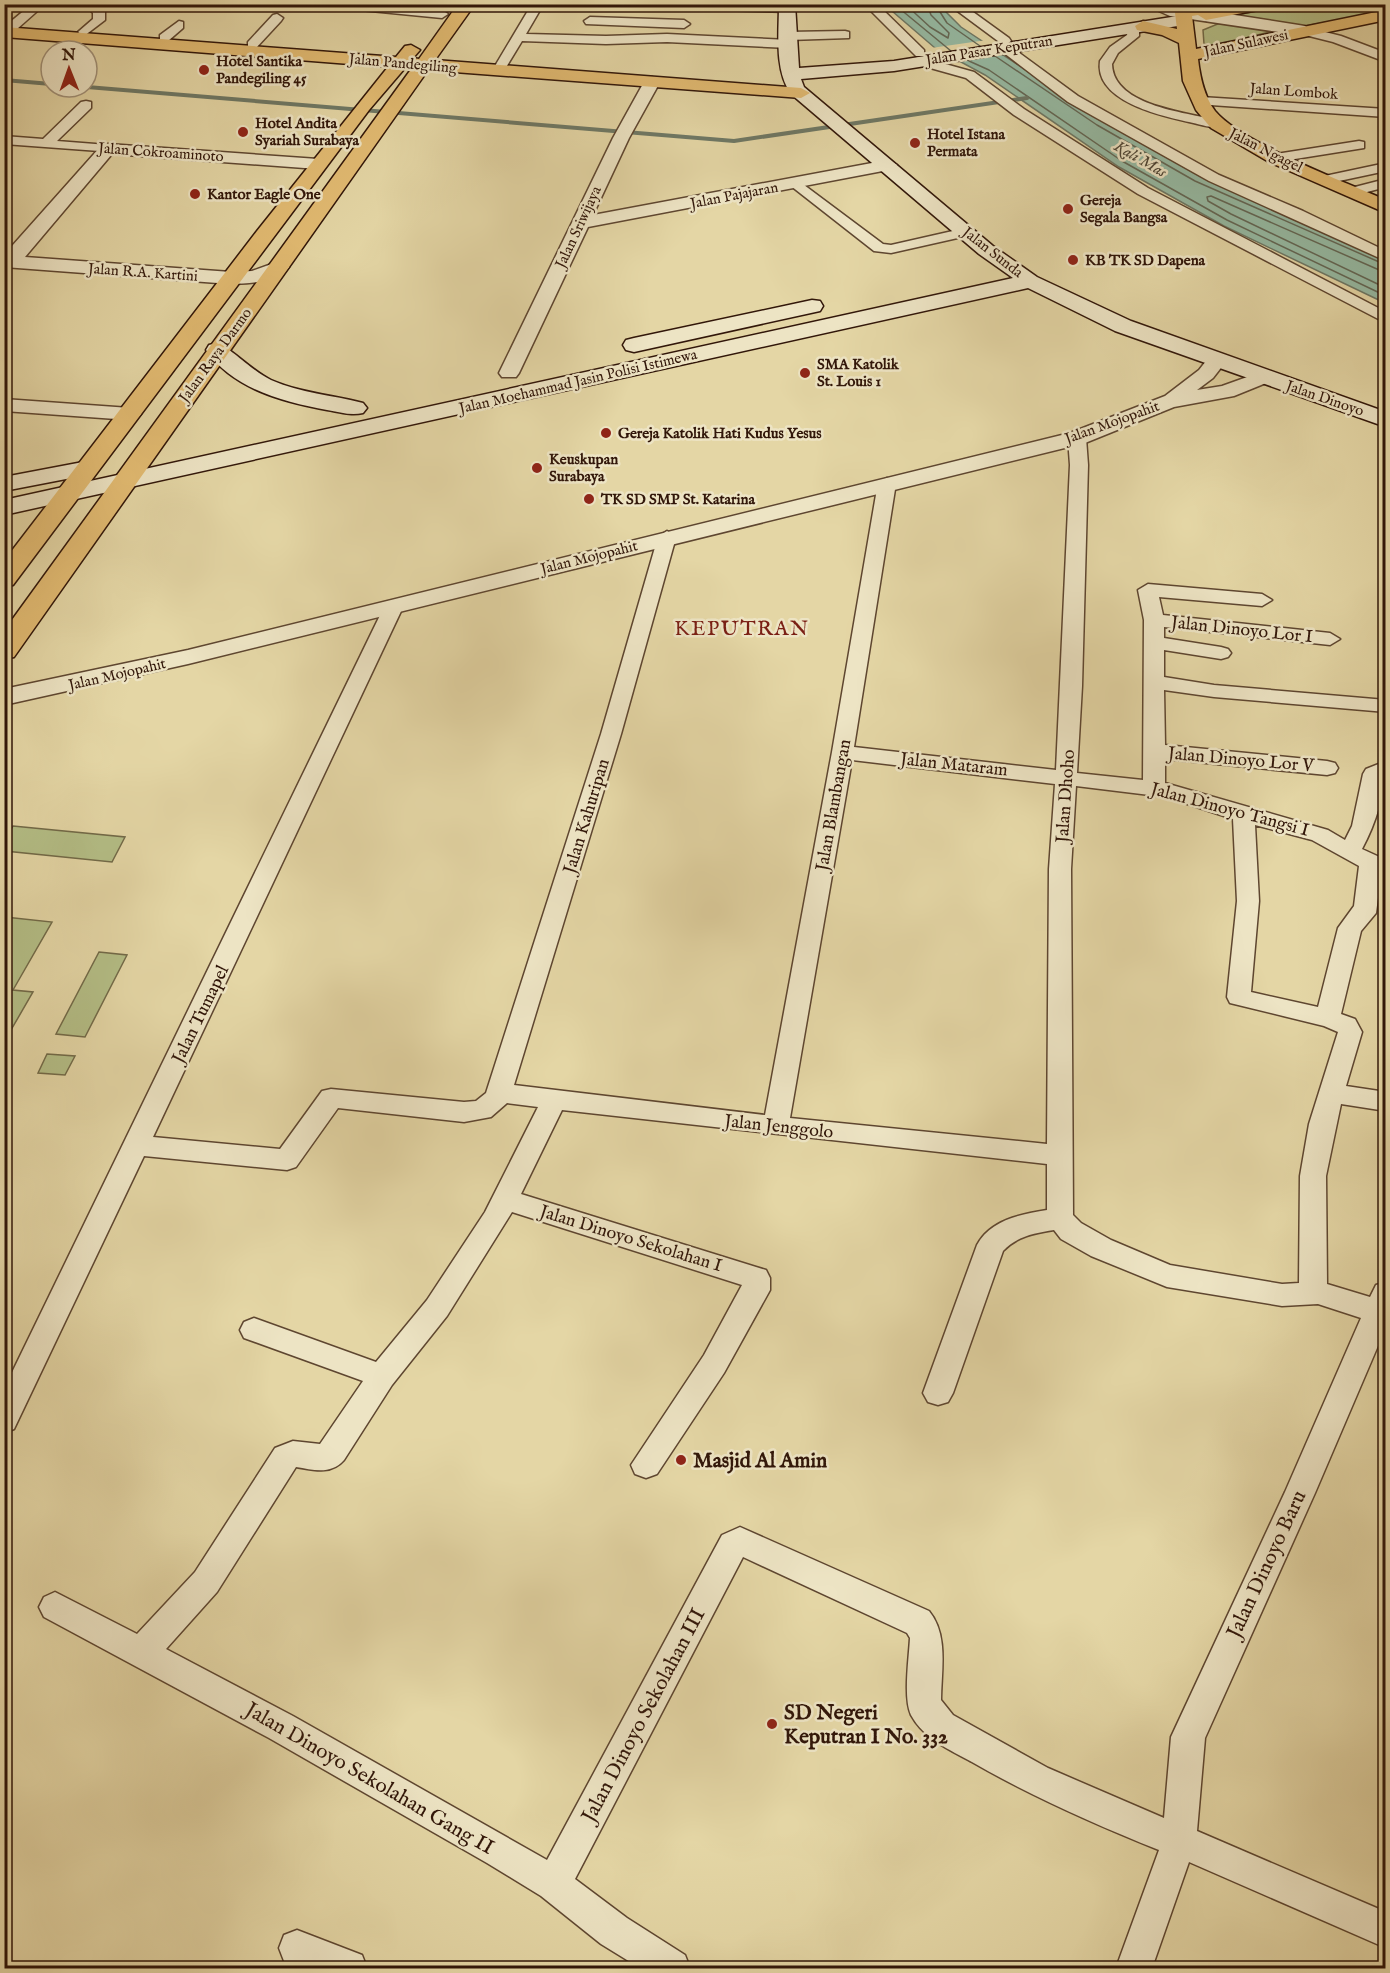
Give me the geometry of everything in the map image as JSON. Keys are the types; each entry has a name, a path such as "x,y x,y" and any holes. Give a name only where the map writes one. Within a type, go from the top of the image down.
{"main road":[{"name":"Jalan Raya Darmo","path":"4,651 217,350 280,267 467,4"},
{"name":"Jalan Pasar Keputran","path":"1183,16 1229,4"},
{"name":"Jalan Pasar Keputran","path":"795,79 870,69 1147,16 1202,16 1263,4"},
{"path":"787,7 795,79"},
{"name":"Jalan Raya Darmo","path":"4,579 358,112 446,9"},
{"name":"Jalan Sulawesi","path":"1186,48 1305,31 1386,15"},
{"path":"1147,16 1186,48"},
{"name":"Jalan Pasar Keputran","path":"1000,45 1147,16"},
{"name":"Jalan Ngagel","path":"1183,16 1192,81 1201,101 1217,124 1276,158 1383,204"},
{"name":"Jalan Pandegiling","path":"7,28 252,45 401,60"},
{"name":"Jalan Pandegiling","path":"7,28 652,82 795,79"},
{"name":"Jalan Pandegiling","path":"425,62 757,85 795,79"},
{"name":"Jalan Sunda","path":"795,79 852,135 966,232 1008,266 1030,280 1089,311 1264,377"},
{"path":"946,278 1008,266"},
{"name":"Jalan Moehammad Jasin Polisi Istimewa","path":"4,508 1030,280"},
{"name":"Jalan Moehammad Jasin Polisi Istimewa","path":"612,350 831,302"},
{"path":"700,330 701,340 720,350"},
{"path":"659,340 682,348 684,358"},
{"path":"217,350 229,365 263,384 302,398 355,408"},
{"name":"Jalan Moehammad Jasin Polisi Istimewa","path":"487,378 532,368"},
{"name":"Jalan Dinoyo","path":"1264,377 1386,420"},
{"path":"4,484 87,468 395,399"}],"street":[{"path":"84,32 99,20 99,12 90,4"},
{"path":"340,4 446,9"},
{"path":"501,66 516,37 538,4"},
{"path":"548,4 787,7"},
{"path":"870,4 929,56 970,75 1019,112 1143,191 1386,318"},
{"path":"954,4 1000,45 1073,99 1214,178 1298,214 1386,257"},
{"path":"7,28 37,6"},
{"path":"1147,16 1133,36 1114,51 1106,62 1106,71 1115,88 1155,109 1217,124"},
{"name":"Jalan Sulawesi","path":"1202,16 1305,31"},
{"path":"252,45 277,18"},
{"path":"581,21 693,24"},
{"path":"165,38 179,25"},
{"path":"771,27 789,36"},
{"path":"1305,31 1337,39 1386,58"},
{"path":"516,37 606,40 845,35"},
{"name":"Jalan Sriwijaya","path":"509,373 624,132 652,82"},
{"name":"Jalan Lombok","path":"1201,101 1386,113"},
{"path":"46,144 86,105"},
{"name":"Jalan Cokroaminoto","path":"4,140 318,164"},
{"path":"1276,158 1359,145"},
{"path":"8,262 108,149"},
{"name":"Jalan Pajajaran","path":"580,224 888,165"},
{"path":"1325,180 1386,167"},
{"path":"796,183 879,248 891,249 966,232"},
{"path":"1352,192 1386,183"},
{"name":"Jalan R.A. Kartini","path":"8,262 231,278 255,277 280,267"},
{"name":"Jalan Mojopahit","path":"1169,401 1206,374 1217,360"},
{"name":"Jalan Mojopahit","path":"4,697 27,694 188,657 667,537 1077,438 1169,401 1227,392 1264,377"},
{"path":"4,405 130,414"},
{"name":"Jalan Dhoho","path":"1060,1218 1060,869 1072,686 1079,465 1077,438"},
{"name":"Jalan Blambangan","path":"776,1126 843,752 887,483"},
{"name":"Jalan Kahuripan","path":"500,1093 608,745 667,537"},
{"path":"1154,787 1155,643 1154,620 1148,590 1262,600"},
{"name":"Jalan Tumapel","path":"4,1420 393,607"},
{"name":"Jalan Dinoyo Lor I","path":"1154,620 1330,639"},
{"path":"1155,643 1185,646 1190,651 1221,653"},
{"path":"1154,682 1214,691 1386,706"},
{"name":"Jalan Dinoyo Lor V","path":"1155,751 1327,768"},
{"name":"Jalan Mataram","path":"843,752 1066,777"},
{"path":"1328,1018 1350,928 1364,913 1366,906 1369,861 1363,826 1374,774 1386,768"},
{"name":"Jalan Dinoyo Tangsi I","path":"1066,777 1154,787 1320,834 1369,861"},
{"path":"1244,814 1248,902 1239,997 1269,1006 1328,1018 1346,1024 1350,1032 1331,1093 1313,1176 1313,1293"},
{"path":"137,1145 287,1160 331,1098 471,1112 483,1110 500,1093"},
{"name":"Jalan Jenggolo","path":"500,1093 776,1126 1059,1155"},
{"path":"1331,1093 1386,1102"},
{"path":"142,1652 206,1582 286,1457 293,1454 327,1458 382,1376 437,1308 505,1200 554,1100"},
{"name":"Jalan Dinoyo Sekolahan I","path":"505,1200 756,1278 756,1290 714,1364 646,1466"},
{"path":"938,1393 990,1245 999,1235 1014,1229 1060,1218 1071,1231 1101,1248 1167,1276 1282,1295 1313,1293 1382,1302"},
{"name":"Jalan Dinoyo Baru","path":"1134,1968 1179,1843 1188,1737 1300,1493 1382,1302"},
{"path":"254,1330 382,1376"},
{"name":"Jalan Dinoyo Sekolahan III","path":"553,1884 733,1545 740,1541 918,1622 924,1629 926,1638 924,1706 940,1726 1036,1780 1179,1843"},
{"name":"Jalan Dinoyo Sekolahan Gang II","path":"55,1607 301,1738 553,1884 615,1931 672,1968"},
{"path":"1179,1843 1232,1862 1386,1930"},
{"path":"297,1948 349,1968"}],"shaded area":[{"path":"1292,5 1385,5 1385,11 1305,26 1236,15"},
{"path":"1220,23 1273,31 1214,46 1204,44 1203,30"},
{"path":"13,826 125,837 112,862 5,851 5,840"},
{"path":"5,917 52,922 13,990 33,992 11,1030 5,1029"},
{"path":"99,952 127,955 85,1037 56,1034"},
{"path":"47,1054 75,1056 65,1075 38,1073"}],"water":[{"name":"Kali Mas","path":"885,5 939,5 961,27 1101,120 1198,175 1385,260 1385,303 1224,226 1119,167 985,75 935,48"}],"pier":[{"path":"987,40 1002,50 946,58 931,48"}],"waterway":[{"path":"4,80 39,83"},
{"path":"99,88 734,141 1027,98"}],"place":[{"name":"Hotel Santika Pandegiling 45","path":"204,70"},
{"name":"Hotel Andita Syariah Surabaya","path":"243,132"},
{"name":"Hotel Istana Permata","path":"915,143"},
{"name":"Kantor Eagle One","path":"195,194"},
{"name":"Gereja Segala Bangsa","path":"1068,209"},
{"name":"KB TK SD Dapena","path":"1073,260"},
{"name":"SMA Katolik St. Louis 1","path":"805,373"},
{"name":"Gereja Katolik Hati Kudus Yesus","path":"606,433"},
{"name":"Keuskupan Surabaya","path":"537,468"},
{"name":"TK SD SMP St. Katarina","path":"589,499"},
{"name":"Masjid Al Amin","path":"681,1460"},
{"name":"SD Negeri Keputran I No. 332","path":"772,1724"}],"district":[{"name":"KEPUTRAN","path":"742,628"}]}
